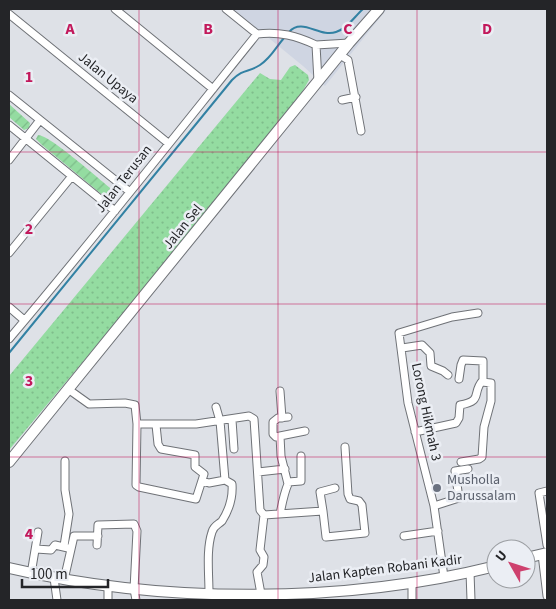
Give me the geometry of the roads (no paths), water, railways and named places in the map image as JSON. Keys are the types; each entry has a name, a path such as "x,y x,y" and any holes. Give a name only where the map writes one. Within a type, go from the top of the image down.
{"street":[{"path":"115,9 213,89"},
{"path":"226,9 257,34 271,32 287,34 302,38 316,45 349,43"},
{"name":"Jalan Sel","path":"9,462 340,54 379,9"},
{"name":"Jalan Upaya","path":"9,14 168,143"},
{"name":"Jalan Terusan","path":"9,338 115,211 257,34"},
{"path":"316,45 318,82"},
{"path":"340,54 348,60 361,131"},
{"path":"9,95 130,192"},
{"path":"342,100 356,97"},
{"path":"9,160 40,120"},
{"path":"9,125 115,211"},
{"path":"9,253 72,176"},
{"path":"9,307 24,320"},
{"name":"Lorong Hikmah 3","path":"444,577 434,506 404,380 399,333 452,317 478,313"},
{"path":"402,348 422,345 430,352 432,366 443,371 448,376"},
{"path":"459,378 463,360 482,360 482,382"},
{"path":"415,432 456,423 459,418 460,405 474,401 478,384 482,382 491,383 492,395 484,427 482,457 461,462"},
{"path":"68,389 89,404 134,404 136,406 137,424 135,482 138,487 196,499 204,474 195,467 194,454 160,448 156,425"},
{"path":"280,391 285,417 276,418 273,422 273,434 280,436 306,431"},
{"path":"216,407 220,421 225,480"},
{"path":"137,424 196,424 250,416 254,420 260,510 264,515 260,550 264,556 263,565 258,572 260,594"},
{"path":"232,420 234,449"},
{"path":"280,436 281,456 288,482 284,491 280,514"},
{"path":"335,488 320,492 326,537 365,532 361,503 352,500 348,494 345,446"},
{"path":"288,482 300,482 301,456"},
{"path":"57,600 59,579 70,536 69,512 65,490 65,461"},
{"path":"258,472 285,469"},
{"path":"458,498 455,471 468,469"},
{"path":"202,481 209,483 225,480 232,484 232,497 228,510 222,521 214,527 210,539 209,593"},
{"path":"547,491 539,493 546,551 547,596"},
{"path":"434,506 468,496"},
{"path":"264,515 323,510"},
{"path":"97,545 98,525 134,524 137,531 134,589 136,600"},
{"path":"404,536 438,531"},
{"path":"32,574 38,532"},
{"path":"70,536 76,534 98,536"},
{"path":"36,549 50,550 55,545 68,548"},
{"name":"Jalan Kapten Robani Kadir","path":"9,568 59,579 176,596 209,593 249,597 260,594 333,596 486,568"},
{"path":"470,572 471,600"},
{"path":"412,582 412,600"},
{"path":"108,587 108,600"}],"waterway":[{"path":"289,32 294,28 300,27 330,33 336,32 347,25 363,9"},
{"path":"9,353 232,80 264,62 284,38"}],"place":[{"name":"Musholla Darussalam","path":"437,488"}]}
